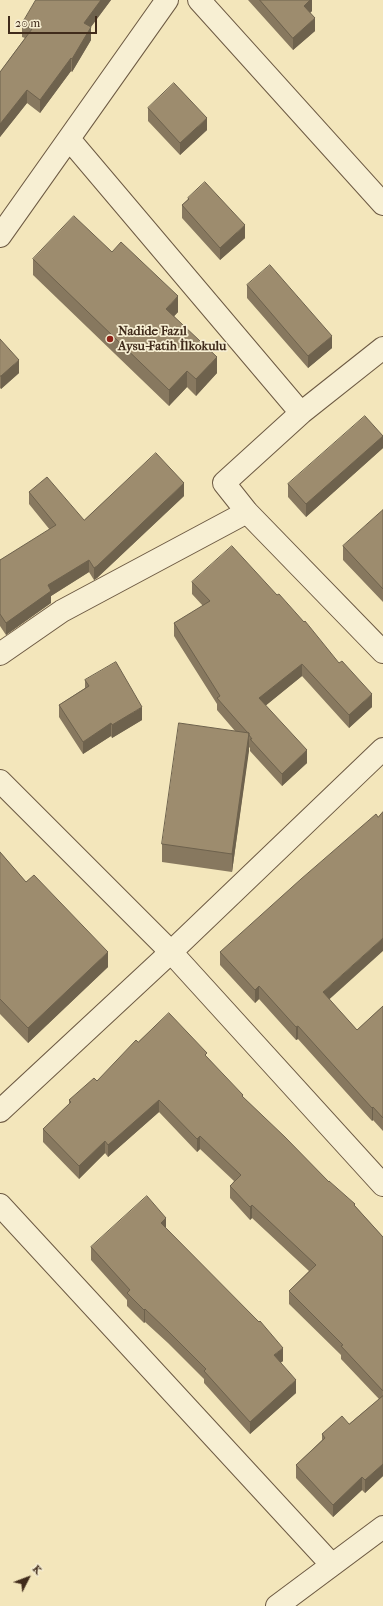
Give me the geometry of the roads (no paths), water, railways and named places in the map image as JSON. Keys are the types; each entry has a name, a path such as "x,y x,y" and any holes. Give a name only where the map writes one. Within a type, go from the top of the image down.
{"street":[{"path":"0,236 167,0"},
{"path":"199,0 383,204"},
{"path":"68,139 301,413"},
{"path":"383,348 301,413 224,483 247,512 383,652"},
{"path":"0,654 62,611 247,512"},
{"path":"0,1111 171,952 383,750"},
{"path":"0,782 171,952 383,1185"},
{"path":"0,1205 332,1565"},
{"path":"277,1606 383,1527"}],"place":[{"name":"Nadide Fazıl Aysu-Fatih İlkokulu","path":"110,339"}]}
